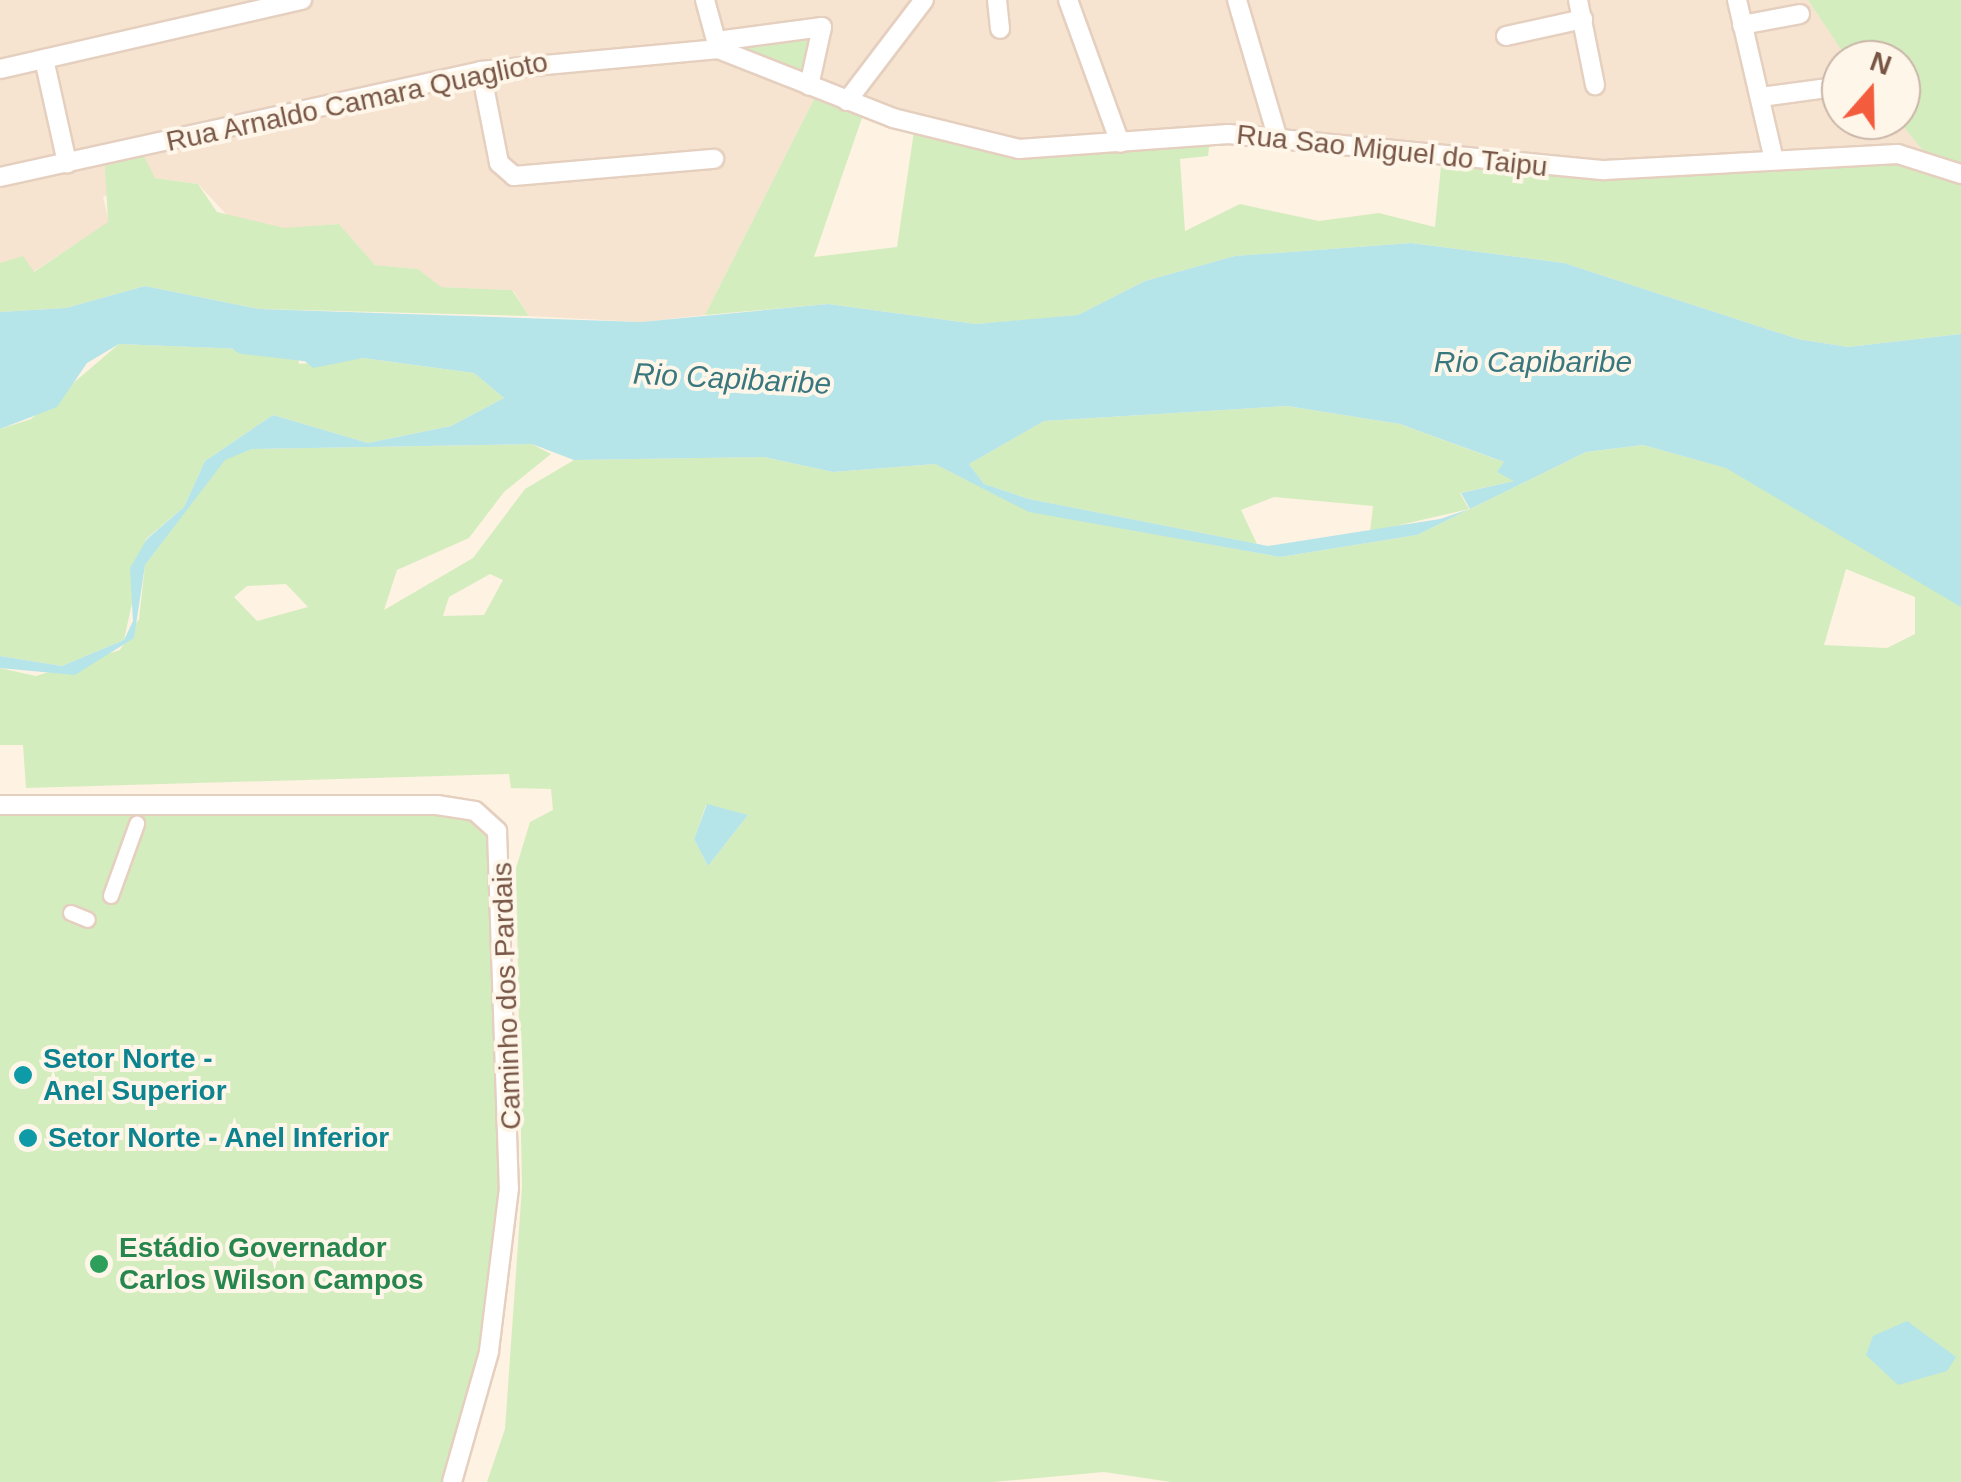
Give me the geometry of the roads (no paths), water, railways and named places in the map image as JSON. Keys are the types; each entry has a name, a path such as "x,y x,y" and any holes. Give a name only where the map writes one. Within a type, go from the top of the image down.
{"street":[{"path":"0,69 302,0"},
{"path":"705,0 717,45"},
{"path":"847,101 924,0"},
{"path":"998,0 1000,29"},
{"path":"1068,0 1120,143"},
{"path":"1236,0 1278,136"},
{"path":"1737,0 1774,160"},
{"path":"1506,36 1581,9 1595,85"},
{"path":"1742,25 1800,14"},
{"name":"Rua Arnaldo Camara Quaglioto","path":"0,177 480,71 717,45 822,28 809,86"},
{"name":"Rua Sao Miguel do Taipu","path":"717,45 847,101 994,146 1278,136 1569,169 1898,154 1961,174"},
{"path":"44,59 67,163"},
{"path":"480,71 499,162 514,176 714,159"},
{"path":"1761,97 1821,89"},
{"name":"Caminho dos Pardais","path":"0,805 455,806 497,831 510,1188 489,1352 452,1482"},
{"path":"110,896 137,824"},
{"path":"72,914 88,920"}],"water":[{"name":"Rio Capibaribe","path":"1411,243 1564,263 1798,339 1848,347 1961,334 1961,607 1726,468 1643,445 1586,452 1470,509 1417,535 1280,557 1029,512 935,464 833,472 764,457 574,460 532,444 252,449 225,460 145,565 134,638 75,675 0,668 0,656 62,666 124,640 133,621 130,568 147,539 184,507 205,461 273,415 368,443 451,426 504,398 474,373 363,358 313,368 283,342 270,350 119,344 87,363 57,407 0,429 0,312 66,308 145,286 259,309 641,322 828,304 976,324 1078,315 1145,281 1235,256","holes":["1287,406 1400,424 1504,462 1497,472 1514,481 1461,493 1470,509 1440,519 1268,546 1029,499 984,484 969,464 1044,421"]},
{"path":"707,804 748,815 708,866 694,839"},
{"path":"1907,1321 1956,1357 1947,1371 1898,1385 1866,1355 1873,1336"}],"waterway":[{"path":"244,340 330,350"}],"place":[{"name":"Setor Norte - Anel Superior","path":"23,1075"},
{"name":"Setor Norte - Anel Inferior","path":"28,1138"},
{"name":"Estádio Governador Carlos Wilson Campos","path":"99,1264"}]}
